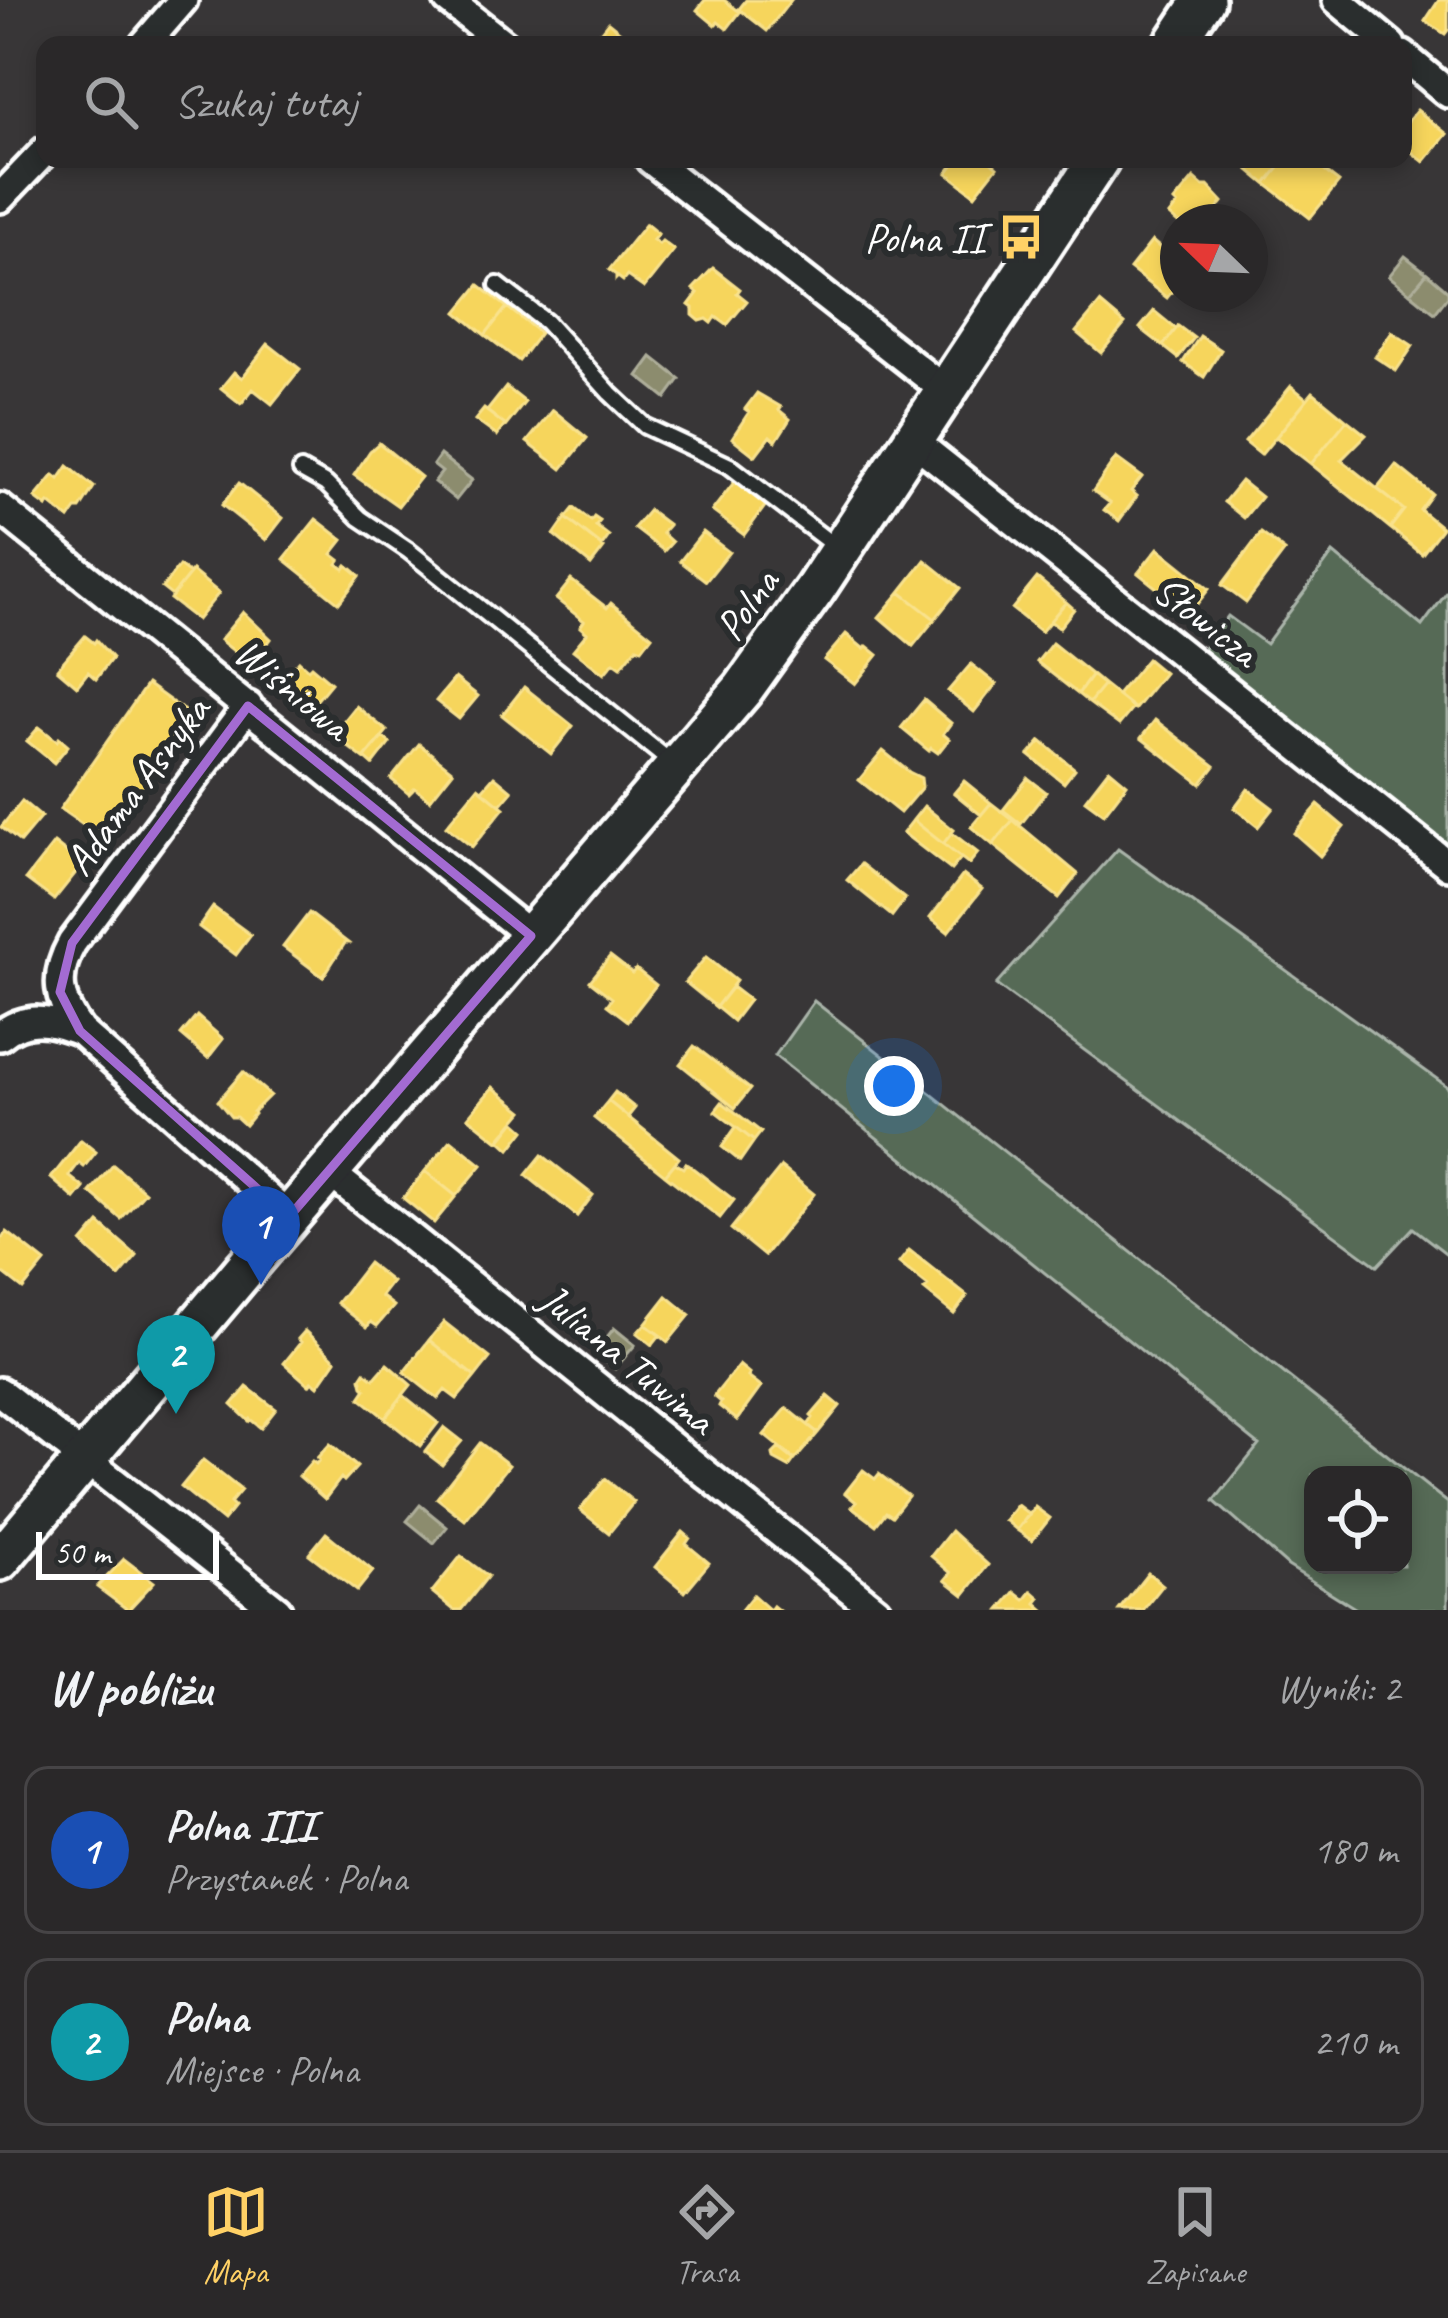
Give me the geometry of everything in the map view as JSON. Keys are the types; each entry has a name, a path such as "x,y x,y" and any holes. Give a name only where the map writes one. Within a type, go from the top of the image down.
{"street":[{"path":"152,36 183,0"},
{"path":"448,0 494,36"},
{"path":"1180,36 1204,0"},
{"path":"1337,0 1379,36"},
{"path":"1412,63 1448,93"},
{"path":"0,198 36,160"},
{"path":"661,168 946,391"},
{"name":"Polna","path":"0,1560 764,661 1093,168"},
{"name":"Słowicza","path":"914,441 1448,865"},
{"name":"Wiśniowa","path":"0,508 531,936"},
{"name":"Adama Asnyka","path":"80,1031 62,1002 67,952 248,706"},
{"path":"0,1036 33,1020 55,1021 80,1031 290,1217"},
{"name":"Juliana Tuwima","path":"328,1171 876,1610"},
{"path":"0,1392 277,1610"}],"lane":[{"path":"498,285 547,322 645,426 730,466 841,551"},
{"path":"301,470 326,484 360,518 409,551 677,767"}],"highlighted area":[{"path":"248,706 531,936 289,1217 80,1031 60,992 72,943"}],"green space":[{"path":"1333,553 1422,626 1448,591 1448,845 1199,655 1228,616 1266,644"},
{"path":"1118,849 1448,1087 1448,1255 1413,1228 1377,1266 996,985"},
{"path":"814,1001 1401,1466 1304,1466 1304,1574 1412,1574 1412,1474 1448,1503 1448,1610 1358,1610 1288,1566 1214,1501 1259,1445 775,1056"}],"building: Mieszkania":[{"path":"705,0 724,0 740,12 727,29 718,22 715,25 697,10"},
{"path":"746,0 791,0 767,31 739,9"},
{"path":"1439,0 1448,0 1445,34 1425,21"},
{"path":"608,22 626,36 597,36"},
{"path":"1417,110 1447,134 1424,162 1412,152 1412,116"},
{"path":"951,168 996,168 975,195 947,173"},
{"path":"1251,168 1279,168 1266,184"},
{"path":"1279,168 1321,168 1339,182 1310,218 1266,184"},
{"path":"1194,178 1223,202 1176,204"},
{"path":"646,224 658,234 653,240 674,250 644,288 627,276 623,281 616,279 609,270"},
{"path":"1152,241 1160,248 1160,293 1130,269"},
{"path":"713,268 740,289 737,293 747,301 727,325 716,317 712,323 700,321 689,305 698,293 693,289"},
{"path":"479,285 507,307 485,335 457,312"},
{"path":"1100,303 1125,324 1101,353 1076,332"},
{"path":"507,307 540,333 519,361 485,335"},
{"path":"1154,311 1176,329 1163,346 1140,328"},
{"path":"1178,326 1194,338 1178,358 1163,346"},
{"path":"1392,332 1413,346 1396,371 1375,357"},
{"path":"1200,336 1221,350 1204,377 1183,362"},
{"path":"268,344 300,369 272,404 253,389 241,404 221,388 234,372 242,378"},
{"path":"1291,386 1307,399 1261,455 1245,442"},
{"path":"506,387 525,402 506,426 487,411"},
{"path":"1313,392 1347,420 1311,464 1276,437"},
{"path":"757,393 781,407 790,419 776,441 770,436 755,456 732,438"},
{"path":"484,409 505,425 497,436 475,420"},
{"path":"553,410 587,438 562,469 527,442"},
{"path":"1347,420 1366,435 1341,460 1404,510 1390,528 1311,464"},
{"path":"379,443 421,477 398,506 354,475"},
{"path":"1116,458 1142,477 1131,491 1137,496 1119,521 1104,510 1110,503 1093,491"},
{"path":"1396,465 1432,494 1420,510 1442,528 1422,554 1390,528 1404,510 1377,489"},
{"path":"68,466 94,487 69,519 35,498"},
{"path":"735,481 766,505 744,535 712,511"},
{"path":"1241,481 1261,497 1244,518 1224,502"},
{"path":"239,483 283,518 266,540 222,505"},
{"path":"574,508 591,521 594,517 600,521 596,526 609,536 602,546 566,518"},
{"path":"649,510 669,525 662,533 672,542 664,551 634,528"},
{"path":"566,518 604,548 591,565 554,535"},
{"path":"316,519 343,540 332,554 340,560 337,564 344,569 347,565 360,576 339,603 284,559"},
{"path":"703,532 729,552 706,581 680,561"},
{"path":"1261,533 1285,551 1246,603 1222,585"},
{"path":"1158,548 1209,589 1189,614 1138,573"},
{"path":"925,560 960,588 935,619 900,592"},
{"path":"179,566 190,574 172,596 162,588"},
{"path":"192,571 219,593 197,620 170,599"},
{"path":"1037,578 1066,602 1041,632 1012,609"},
{"path":"571,580 607,608 611,603 652,636 621,667 614,662 604,674 573,650 587,633 580,627 584,621 556,599"},
{"path":"900,592 935,619 913,646 879,617"},
{"path":"1066,602 1074,609 1059,628 1050,621"},
{"path":"243,612 271,639 254,661 220,640"},
{"path":"846,634 878,655 855,684 824,660"},
{"path":"85,636 96,640 112,658 96,679 88,672 77,686 57,669"},
{"path":"1052,643 1092,675 1078,694 1037,662"},
{"path":"1147,659 1164,673 1135,709 1117,695"},
{"path":"299,661 331,683 307,712 286,695 291,690 281,682"},
{"path":"971,664 996,684 974,712 948,691"},
{"path":"1092,675 1104,685 1089,703 1078,694"},
{"path":"455,678 478,696 459,719 436,701"},
{"path":"147,684 193,717 106,841 60,809"},
{"path":"1104,685 1133,708 1119,725 1089,703"},
{"path":"524,687 573,726 551,754 502,715"},
{"path":"924,700 951,723 943,734 949,739 938,753 901,728"},
{"path":"356,706 387,731 364,759 336,731"},
{"path":"1155,720 1215,766 1201,784 1141,738"},
{"path":"39,727 68,746 54,763 27,741"},
{"path":"383,737 390,743 373,765 365,758"},
{"path":"1041,741 1075,769 1064,783 1029,755"},
{"path":"419,744 453,771 430,800 415,788 409,794 391,779"},
{"path":"883,751 921,778 922,787 900,813 859,780"},
{"path":"1109,769 1127,784 1104,814 1085,800"},
{"path":"494,776 512,791 500,805 482,790"},
{"path":"1028,778 1046,792 1021,824 1003,810"},
{"path":"964,781 991,803 981,815 954,793"},
{"path":"478,787 504,808 472,847 446,826"},
{"path":"1248,789 1273,808 1258,827 1234,808"},
{"path":"22,801 41,817 20,842 1,827"},
{"path":"991,803 1013,820 993,845 971,827"},
{"path":"1318,805 1344,827 1320,856 1294,833"},
{"path":"924,806 954,830 943,844 913,820"},
{"path":"913,820 961,858 951,870 903,833"},
{"path":"1013,820 1078,874 1059,898 993,845"},
{"path":"952,833 978,853 969,864 943,844"},
{"path":"54,843 82,865 54,900 26,879"},
{"path":"861,864 905,899 892,916 847,880"},
{"path":"963,875 982,889 948,932 930,918"},
{"path":"213,907 251,935 236,955 199,927"},
{"path":"309,913 348,943 323,977 283,947"},
{"path":"610,956 656,985 628,1021 607,1005 612,998 590,981"},
{"path":"706,957 736,981 716,1007 685,982"},
{"path":"732,987 749,1000 733,1021 716,1007"},
{"path":"197,1016 223,1039 208,1058 181,1035"},
{"path":"694,1046 750,1089 735,1108 680,1064"},
{"path":"243,1072 270,1095 245,1125 218,1101"},
{"path":"493,1087 523,1111 498,1141 468,1117"},
{"path":"615,1092 635,1108 628,1117 608,1101"},
{"path":"608,1101 679,1158 665,1175 594,1118"},
{"path":"722,1102 761,1132 754,1141 715,1111"},
{"path":"515,1121 525,1130 510,1149 500,1140"},
{"path":"736,1127 754,1141 740,1161 722,1147"},
{"path":"81,1140 96,1152 69,1176 84,1188 75,1199 51,1178"},
{"path":"451,1140 482,1165 456,1196 425,1171"},
{"path":"542,1155 593,1195 577,1216 526,1175"},
{"path":"675,1163 683,1168 686,1163 734,1200 720,1218 665,1175"},
{"path":"113,1165 145,1192 121,1219 90,1192"},
{"path":"781,1167 814,1194 764,1256 731,1229"},
{"path":"425,1171 456,1196 434,1223 403,1198"},
{"path":"99,1223 137,1256 119,1277 82,1243"},
{"path":"7,1232 45,1262 23,1289 0,1271 0,1241"},
{"path":"909,1250 967,1296 954,1314 899,1263"},
{"path":"368,1263 392,1282 381,1296 394,1306 377,1326 371,1322 367,1327 337,1303"},
{"path":"667,1296 690,1315 668,1342 645,1324"},
{"path":"444,1322 490,1358 475,1377 429,1340"},
{"path":"645,1324 660,1335 652,1345 637,1333"},
{"path":"305,1331 336,1360 318,1386 312,1381 309,1385 284,1363"},
{"path":"429,1340 475,1377 457,1399 445,1390 438,1399 404,1372"},
{"path":"387,1364 411,1385 385,1418 360,1398 366,1389 361,1378 365,1372 374,1379"},
{"path":"739,1365 761,1387 737,1420 714,1396"},
{"path":"247,1387 276,1409 261,1428 232,1405"},
{"path":"403,1395 438,1423 420,1446 385,1418"},
{"path":"828,1396 840,1406 818,1433 808,1425"},
{"path":"787,1408 818,1433 795,1460 764,1435"},
{"path":"444,1427 462,1441 442,1465 425,1452"},
{"path":"480,1443 509,1465 465,1520 437,1498"},
{"path":"330,1444 357,1467 325,1499 299,1476 312,1461 316,1464"},
{"path":"779,1448 794,1460 789,1467 774,1459"},
{"path":"203,1460 241,1490 223,1521 181,1487"},
{"path":"863,1470 875,1479 879,1474 908,1496 892,1516 886,1512 876,1525 852,1507 856,1502 845,1493"},
{"path":"605,1479 634,1502 609,1533 580,1510"},
{"path":"1017,1505 1029,1514 1017,1530 1005,1520"},
{"path":"1035,1507 1050,1518 1032,1541 1017,1530"},
{"path":"951,1531 988,1565 964,1595 945,1580 951,1573 931,1556"},
{"path":"683,1532 690,1538 686,1544 709,1563 685,1592 655,1567"},
{"path":"326,1533 373,1571 357,1591 309,1554"},
{"path":"461,1556 488,1576 461,1610 454,1610 432,1592"},
{"path":"124,1559 154,1582 128,1610 97,1587"},
{"path":"1148,1573 1163,1585 1143,1610 1119,1610"},
{"path":"1032,1591 1044,1610 1000,1610 1015,1592 1025,1600"},
{"path":"753,1595 770,1610 741,1610"}],"building: Przemysł":[{"path":"1405,256 1427,273 1410,293 1389,276"},
{"path":"1427,273 1448,291 1435,313 1410,293"},
{"path":"652,357 680,379 666,398 638,376"},
{"path":"440,455 472,480 456,500 434,482 442,472 433,465"},
{"path":"614,1328 635,1345 615,1369 595,1353"},
{"path":"420,1505 447,1527 434,1543 407,1521"}],"place":[{"name":"Polna II","path":"1021,237"},
{"name":"Polna III","path":"261,1285"},
{"name":"Polna","path":"176,1414"}]}
